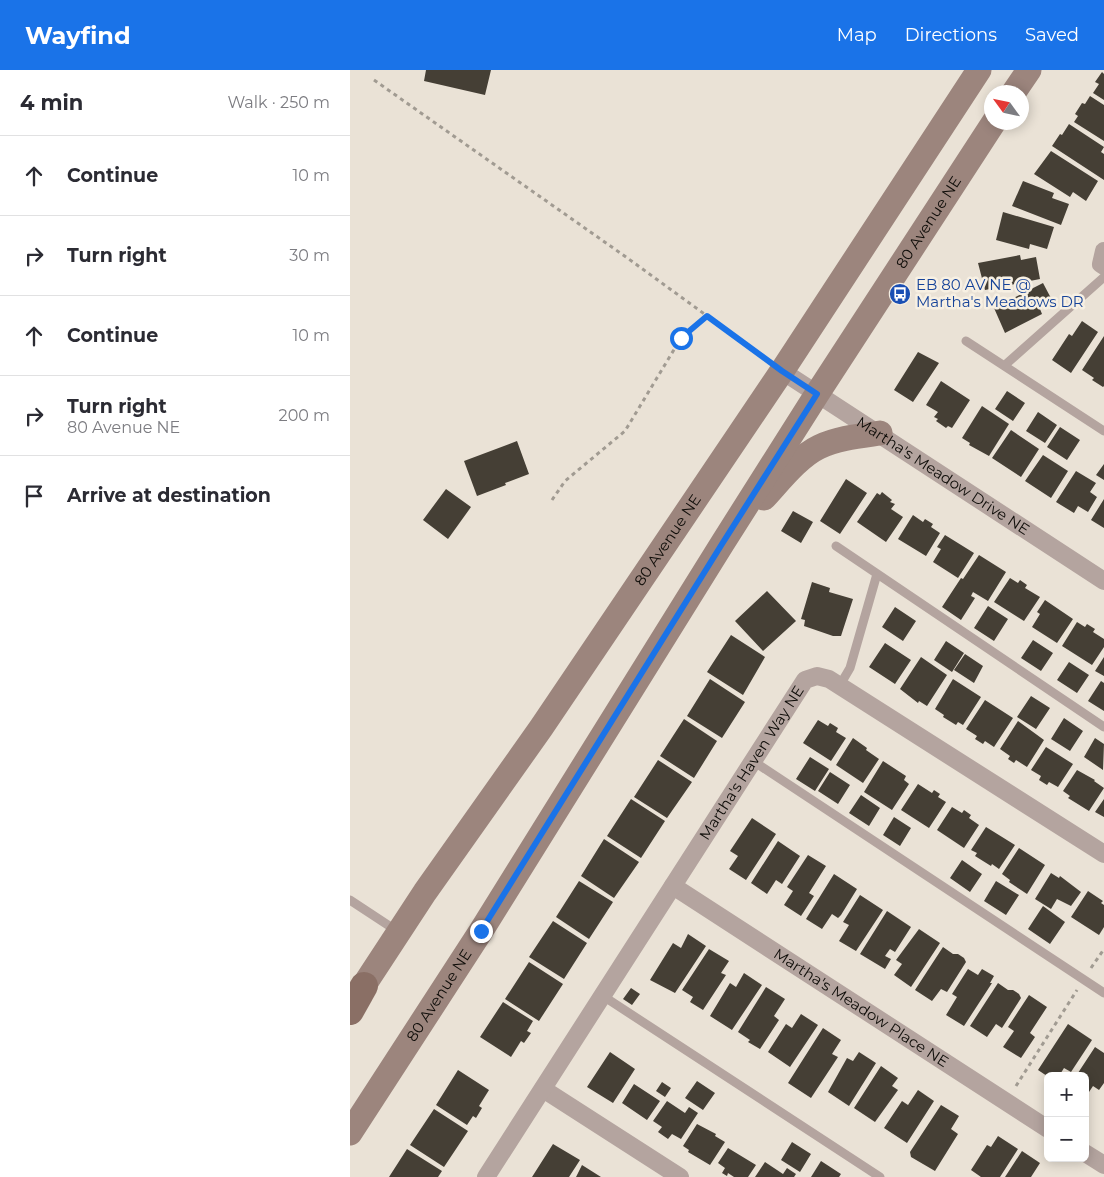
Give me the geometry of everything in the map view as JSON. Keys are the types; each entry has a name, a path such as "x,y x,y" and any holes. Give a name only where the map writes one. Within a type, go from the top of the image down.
{"main road":[{"name":"80 Avenue NE","path":"355,1001 424,892 541,728 782,371 979,70"},
{"path":"1019,85 1029,70"},
{"name":"80 Avenue NE","path":"350,1133 481,931 817,394 989,130"},
{"path":"722,544 794,466 818,448 847,438 880,433"}],"street":[{"path":"1104,251 1101,264 1104,266"},
{"name":"Martha's Meadow Drive NE","path":"782,371 880,433 1104,581"},
{"name":"Martha's Haven Way NE","path":"486,1177 805,680 817,676 830,679 1104,854"},
{"name":"Martha's Meadow Place NE","path":"673,886 1044,1125"},
{"path":"543,1089 680,1177"},
{"path":"1089,1156 1104,1165"}],"lane":[{"path":"1005,365 1104,277"},
{"path":"966,341 1104,432"},
{"path":"836,546 1104,727"},
{"path":"840,685 850,668 877,574"},
{"path":"753,761 1104,993"},
{"path":"350,900 399,933"},
{"path":"603,996 880,1177"}],"path":[{"path":"374,80 626,257 782,371"},
{"path":"552,500 565,481 625,431 681,338 707,316"},
{"path":"1006,1101 1104,949"}],"building":[{"path":"426,70 491,70 485,95 424,81"},
{"path":"1102,72 1104,74 1104,100 1093,93 1099,84 1095,82"},
{"path":"1090,96 1104,105 1104,141 1074,122 1078,116 1075,114 1082,103 1085,104"},
{"path":"1069,124 1104,147 1101,152 1104,154 1104,180 1052,146"},
{"path":"1051,151 1098,181 1086,201 1073,192 1070,197 1034,174"},
{"path":"1023,181 1054,193 1052,198 1069,204 1061,225 1012,206"},
{"path":"1003,212 1054,227 1047,249 1030,244 1029,249 996,240"},
{"path":"1020,255 1021,260 1036,257 1040,279 985,290 978,263"},
{"path":"1043,283 1053,302 1040,309 1042,314 1005,333 994,308"},
{"path":"1082,321 1098,332 1071,373 1052,360 1069,334 1072,336"},
{"path":"1104,336 1104,386 1103,387 1082,370"},
{"path":"918,352 939,363 913,402 894,390"},
{"path":"941,381 970,400 952,428 948,426 946,428 936,421 938,419 934,417 938,412 926,405"},
{"path":"1007,391 1025,403 1013,421 995,409"},
{"path":"982,406 1009,424 989,456 969,445 970,443 962,438"},
{"path":"1038,412 1057,425 1045,443 1026,431"},
{"path":"1060,427 1080,440 1067,460 1047,447"},
{"path":"1011,430 1039,449 1021,477 992,458"},
{"path":"517,441 529,474 477,496 464,461"},
{"path":"1043,455 1068,471 1051,498 1025,481"},
{"path":"1104,464 1104,480 1096,475"},
{"path":"1076,471 1096,483 1090,492 1097,497 1088,512 1078,506 1074,513 1056,502"},
{"path":"846,479 867,493 840,534 820,521"},
{"path":"446,489 471,507 448,539 423,520"},
{"path":"882,492 892,500 890,502 895,504 891,509 903,517 886,542 857,522 877,493 880,495"},
{"path":"1104,499 1104,528 1091,520"},
{"path":"793,511 813,522 801,543 781,531"},
{"path":"913,515 923,522 925,519 933,524 931,527 940,533 926,556 898,539"},
{"path":"945,535 974,553 958,578 933,562 941,549 937,547"},
{"path":"979,555 1006,572 988,601 973,592 971,596 975,598 961,620 942,607"},
{"path":"1010,578 1018,583 1020,580 1027,585 1025,588 1040,597 1024,621 994,602"},
{"path":"812,582 830,588 829,592 853,599 841,636 833,636 804,626 805,620 801,619"},
{"path":"767,591 796,621 763,651 735,621"},
{"path":"1045,600 1073,619 1057,643 1032,627 1040,614 1037,612"},
{"path":"988,606 1008,619 994,641 974,628"},
{"path":"895,607 916,621 903,641 882,627"},
{"path":"1077,622 1085,627 1087,624 1095,629 1093,632 1104,639 1104,647 1092,665 1062,646"},
{"path":"731,635 765,657 743,695 707,672"},
{"path":"1033,640 1053,653 1041,671 1021,658"},
{"path":"946,641 964,653 952,672 934,660"},
{"path":"885,643 911,660 895,684 869,667"},
{"path":"965,654 983,666 974,683 954,670"},
{"path":"921,657 947,675 927,706 919,701 918,703 900,689"},
{"path":"1104,657 1104,676 1095,671"},
{"path":"1069,662 1089,675 1077,693 1057,680"},
{"path":"710,679 745,702 722,738 687,716"},
{"path":"953,679 981,697 963,725 958,722 956,725 943,717 944,715 935,709"},
{"path":"1101,681 1104,683 1104,711 1088,701"},
{"path":"1031,696 1050,708 1036,729 1017,717"},
{"path":"985,700 1013,718 994,747 985,741 983,744 975,739 977,736 966,729"},
{"path":"1064,718 1083,731 1070,751 1051,739"},
{"path":"684,719 717,741 694,778 660,756"},
{"path":"818,720 828,726 830,723 838,728 836,732 846,738 831,761 803,743"},
{"path":"1018,721 1044,740 1027,767 1016,760 1014,763 1008,759 1010,756 1000,749"},
{"path":"853,738 879,759 863,783 836,765"},
{"path":"1095,738 1104,744 1103,770 1084,757"},
{"path":"1046,747 1073,764 1058,787 1049,782 1047,785 1039,780 1041,776 1031,770"},
{"path":"810,757 829,769 815,791 796,779"},
{"path":"658,760 692,782 667,818 634,797"},
{"path":"883,761 906,776 904,780 909,784 892,810 864,792"},
{"path":"1077,770 1095,780 1104,788 1089,811 1068,798 1070,796 1063,791"},
{"path":"830,772 850,785 838,804 818,791"},
{"path":"918,784 932,793 934,790 940,794 938,797 946,802 929,828 901,810"},
{"path":"861,795 880,808 869,826 849,813"},
{"path":"631,799 665,821 641,858 607,836"},
{"path":"1104,799 1104,817 1095,812"},
{"path":"952,807 962,813 964,810 971,815 969,818 979,825 964,848 937,830"},
{"path":"894,817 911,828 900,846 883,835"},
{"path":"752,818 776,834 746,880 729,869 738,856 730,851"},
{"path":"986,827 1015,845 999,869 975,856 977,853 971,850"},
{"path":"604,839 639,862 614,898 581,876"},
{"path":"778,841 800,856 782,884 776,880 767,894 751,883"},
{"path":"1019,848 1045,865 1027,894 1009,882 1010,880 1002,874"},
{"path":"808,855 826,866 809,893 814,896 801,916 784,905 793,891 787,887"},
{"path":"962,860 982,874 970,892 950,878"},
{"path":"1051,873 1059,878 1060,876 1081,892 1071,906 1057,899 1051,909 1035,899"},
{"path":"834,874 857,889 841,915 838,918 832,914 822,929 806,919"},
{"path":"579,881 613,902 589,939 556,917"},
{"path":"996,881 1019,895 1006,915 984,901"},
{"path":"1088,891 1103,901 1101,903 1104,905 1104,927 1099,935 1071,917"},
{"path":"860,895 883,910 856,951 839,941 849,925 843,922"},
{"path":"1043,906 1065,922 1050,944 1028,929"},
{"path":"887,911 911,927 895,952 890,949 885,956 891,959 885,969 860,954"},
{"path":"553,921 587,943 564,979 529,957"},
{"path":"919,929 940,943 911,987 894,975 902,964 896,960"},
{"path":"688,934 706,946 675,993 650,980 673,943 681,948"},
{"path":"943,947 953,954 958,954 966,962 947,992 941,989 932,1001 915,990"},
{"path":"709,949 729,961 721,973 726,975 703,1010 690,1002 693,997 682,990"},
{"path":"529,962 563,984 539,1021 505,999"},
{"path":"968,969 978,975 982,969 994,976 990,983 992,983 964,1026 946,1015 957,997 952,994"},
{"path":"744,973 762,985 732,1030 710,1016 730,983 736,987"},
{"path":"998,983 1008,990 1013,990 1021,998 1002,1028 996,1024 987,1037 970,1026"},
{"path":"766,987 785,999 774,1016 779,1020 760,1049 748,1042 750,1040 738,1032"},
{"path":"631,988 640,994 632,1005 623,999"},
{"path":"1029,995 1047,1007 1030,1033 1035,1037 1021,1058 1003,1047 1014,1031 1008,1027"},
{"path":"503,1002 533,1021 527,1031 531,1033 524,1043 521,1041 511,1057 480,1037"},
{"path":"801,1014 818,1025 790,1067 768,1052 786,1024 792,1028"},
{"path":"1068,1024 1092,1040 1071,1072 1064,1068 1062,1072 1044,1072 1044,1074 1038,1070"},
{"path":"823,1028 841,1040 832,1054 838,1057 811,1098 788,1083"},
{"path":"1095,1047 1104,1053 1104,1083 1099,1090 1093,1086 1089,1092 1089,1072 1079,1072"},
{"path":"610,1052 635,1069 613,1103 587,1087"},
{"path":"859,1052 876,1063 849,1106 828,1092 847,1058 853,1061"},
{"path":"881,1066 898,1078 892,1086 898,1090 875,1122 854,1108"},
{"path":"458,1070 489,1090 479,1106 482,1108 476,1118 473,1116 467,1125 436,1105"},
{"path":"697,1081 715,1093 703,1110 685,1098"},
{"path":"662,1082 671,1088 665,1097 656,1091"},
{"path":"634,1084 660,1101 647,1120 622,1103"},
{"path":"918,1090 934,1101 907,1143 884,1128 902,1101 908,1105"},
{"path":"667,1101 685,1113 689,1107 698,1113 681,1139 672,1134 668,1139 658,1132 662,1127 653,1121"},
{"path":"941,1105 959,1116 951,1129 958,1134 935,1171 911,1157 910,1152"},
{"path":"434,1109 468,1131 444,1167 410,1145"},
{"path":"697,1124 716,1134 715,1136 725,1142 710,1165 688,1152 689,1150 683,1146"},
{"path":"998,1136 1018,1149 1000,1177 981,1177 971,1170 987,1145 991,1147"},
{"path":"792,1142 811,1154 800,1172 781,1160"},
{"path":"553,1144 580,1160 569,1177 532,1177"},
{"path":"728,1148 756,1165 748,1177 734,1177 728,1173 727,1176 722,1173 725,1168 718,1163"},
{"path":"407,1149 442,1171 438,1177 389,1177"},
{"path":"1022,1151 1040,1163 1031,1177 1005,1177"},
{"path":"821,1161 841,1174 839,1177 811,1177"},
{"path":"765,1162 783,1174 787,1168 796,1174 794,1177 755,1177"},
{"path":"582,1165 601,1177 576,1177"}],"place":[{"name":"EB 80 AV NE @ Martha's Meadows DR","path":"900,294"}],"route":[{"path":"481,931 817,394 707,316 681,338"}]}
